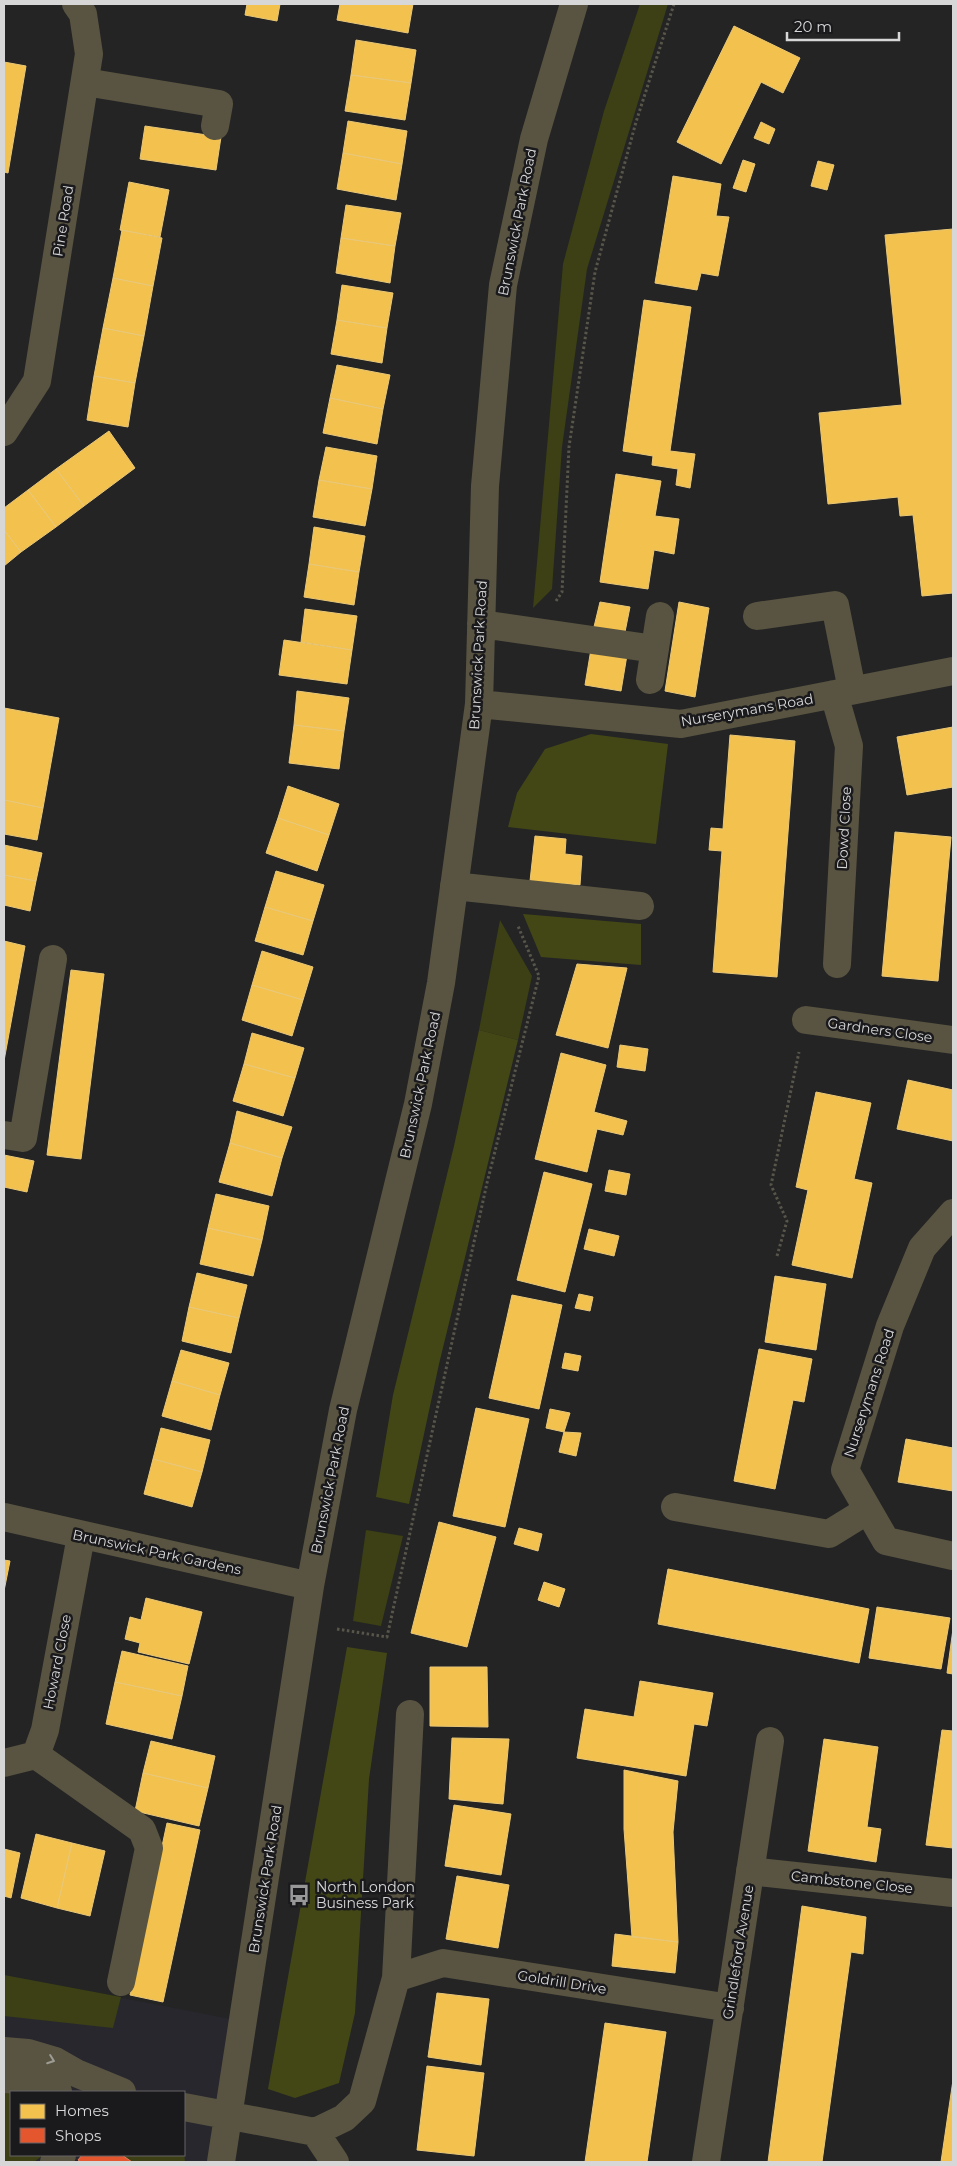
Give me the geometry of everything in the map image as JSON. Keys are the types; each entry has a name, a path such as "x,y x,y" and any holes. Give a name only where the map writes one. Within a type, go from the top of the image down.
{"street":[{"name":"Pine Road","path":"4,432 37,381 89,54 83,14 76,4"},
{"name":"Brunswick Park Road","path":"221,2162 310,1586 343,1410 418,1104 441,983 479,704 485,486 503,286 534,139 574,4"},
{"path":"85,82 219,104 215,126"},
{"name":"Dowd Close","path":"757,616 835,605 849,746 836,964"},
{"path":"650,680 660,616"},
{"path":"481,624 655,649"},
{"name":"Nurserymans Road","path":"479,704 681,724 953,671"},
{"path":"454,886 640,906"},
{"path":"4,1135 23,1138 53,959"},
{"name":"Gardners Close","path":"806,1020 953,1040"},
{"name":"Nurserymans Road","path":"953,1213 922,1248 890,1326 845,1470 886,1541 953,1556"},
{"path":"675,1507 829,1534 868,1510"},
{"name":"Brunswick Park Gardens","path":"4,1517 81,1536 310,1586"},
{"name":"Howard Close","path":"36,1755 45,1730 81,1536"},
{"path":"185,2107 315,2132 344,2118 362,2101 396,1978 410,1714"},
{"name":"Grindleford Avenue","path":"706,2162 770,1741"},
{"path":"4,1763 36,1755 142,1830 149,1848 121,1982"},
{"name":"Cambstone Close","path":"750,1872 953,1893"},
{"name":"Goldrill Drive","path":"396,1978 443,1963 730,2008"},
{"path":"4,2051 28,2053 55,2061 76,2073 120,2091"},
{"path":"4,2079 27,2080 55,2091"},
{"path":"315,2132 335,2162"}],"path":[{"path":"533,632 562,592 570,447 596,272 636,122 674,4"},
{"path":"304,1624 387,1637 487,1183 539,976 504,892"},
{"path":"777,1256 787,1221 771,1185 806,1020"}],"shaded area":[{"path":"4,1975 241,2021 220,2162 4,2162"}],"green space":[{"path":"640,4 668,4 587,269 562,447 552,589 533,608 563,264 604,111"},
{"path":"591,734 668,744 656,844 508,827 517,793 545,749"},
{"path":"523,914 641,924 641,965 541,957"},
{"path":"500,920 532,976 518,1040 479,1030"},
{"path":"479,1030 518,1040 439,1364 409,1504 376,1497 393,1395 454,1146"},
{"path":"366,1530 403,1536 381,1626 353,1621"},
{"path":"347,1647 387,1653 369,1779 355,2013 339,2083 295,2098 268,2089"},
{"path":"4,1975 121,1997 113,2028 4,2016"},
{"path":"4,2088 10,2091 10,2156 42,2156 34,2162 4,2162"},
{"path":"104,2156 184,2156 185,2162 99,2162"}],"building: Homes":[{"path":"247,4 280,4 277,21 245,15"},
{"path":"340,4 413,4 408,33 337,20"},
{"path":"734,26 800,58 783,93 761,82 721,164 677,142"},
{"path":"356,40 416,50 411,83 351,75"},
{"path":"4,62 26,66 8,173 4,172"},
{"path":"351,75 411,83 405,120 345,111"},
{"path":"348,121 407,131 402,164 343,153"},
{"path":"761,122 775,129 769,144 754,138"},
{"path":"145,126 221,137 216,170 140,159"},
{"path":"343,153 402,164 396,200 337,189"},
{"path":"743,160 755,164 746,192 733,188"},
{"path":"818,161 834,165 827,190 811,186"},
{"path":"673,176 721,184 716,216 729,217 718,276 701,273 697,290 655,283"},
{"path":"129,182 169,190 160,237 120,230"},
{"path":"346,205 401,213 395,246 341,238"},
{"path":"953,229 953,593 922,596 913,515 900,516 898,497 828,504 819,413 902,405 885,235"},
{"path":"122,230 162,238 153,286 113,278"},
{"path":"341,238 395,246 390,283 336,273"},
{"path":"113,278 153,286 144,336 103,328"},
{"path":"342,285 393,293 387,328 337,320"},
{"path":"644,300 691,307 670,451 695,454 690,488 676,485 678,469 652,465 653,456 623,451"},
{"path":"337,320 387,328 382,363 331,354"},
{"path":"103,328 144,336 135,383 94,376"},
{"path":"337,365 390,375 383,409 330,398"},
{"path":"94,376 135,383 128,427 87,420"},
{"path":"330,398 383,409 377,444 323,433"},
{"path":"109,431 135,468 84,506 56,469"},
{"path":"326,447 377,456 372,489 319,480"},
{"path":"56,469 84,506 56,527 28,490"},
{"path":"616,474 661,481 655,516 679,519 674,554 654,550 648,589 600,582"},
{"path":"319,480 372,489 365,526 313,517"},
{"path":"28,490 56,527 21,552 4,530 4,508"},
{"path":"314,527 365,536 359,572 309,564"},
{"path":"4,530 21,552 4,566"},
{"path":"309,564 359,572 354,605 304,597"},
{"path":"600,602 630,607 624,637 593,631"},
{"path":"679,602 709,608 695,697 665,691"},
{"path":"305,609 357,616 352,650 301,642"},
{"path":"284,640 352,650 347,684 279,675"},
{"path":"591,649 627,655 621,691 585,685"},
{"path":"297,691 349,698 344,731 294,725"},
{"path":"4,708 59,718 43,808 4,800"},
{"path":"294,725 344,731 339,769 289,763"},
{"path":"953,727 953,787 907,795 897,737"},
{"path":"730,735 795,741 777,977 713,972 722,851 709,850 711,828 723,829"},
{"path":"288,786 339,804 329,835 278,818"},
{"path":"4,800 43,808 37,840 4,834"},
{"path":"278,818 329,835 317,871 266,853"},
{"path":"895,832 951,837 938,981 882,976"},
{"path":"535,836 566,839 565,854 582,856 580,885 530,881"},
{"path":"4,845 42,853 36,881 4,875"},
{"path":"276,871 324,885 313,921 265,907"},
{"path":"4,875 36,881 30,911 4,905"},
{"path":"265,907 313,921 303,955 255,941"},
{"path":"4,941 25,946 4,1061"},
{"path":"262,951 313,967 303,1000 252,985"},
{"path":"577,964 627,968 608,1048 556,1035"},
{"path":"71,970 104,974 81,1159 47,1155"},
{"path":"252,985 303,1000 292,1036 242,1020"},
{"path":"252,1033 304,1048 295,1078 244,1064"},
{"path":"620,1045 648,1049 645,1071 617,1067"},
{"path":"561,1053 606,1065 594,1112 627,1121 623,1135 597,1129 587,1172 535,1159"},
{"path":"244,1064 295,1078 283,1116 233,1101"},
{"path":"908,1080 953,1090 953,1141 897,1129"},
{"path":"816,1092 871,1103 854,1179 872,1183 852,1278 792,1265 808,1190 796,1187"},
{"path":"237,1111 292,1127 282,1158 230,1143"},
{"path":"230,1143 282,1158 272,1196 219,1182"},
{"path":"4,1155 34,1161 27,1192 4,1187"},
{"path":"609,1170 630,1174 626,1195 605,1191"},
{"path":"544,1172 592,1184 565,1292 517,1280"},
{"path":"216,1194 269,1206 262,1240 208,1228"},
{"path":"208,1228 262,1240 253,1276 200,1264"},
{"path":"589,1229 619,1236 614,1256 584,1249"},
{"path":"197,1273 247,1285 239,1318 189,1307"},
{"path":"775,1276 826,1284 816,1350 765,1342"},
{"path":"579,1294 593,1297 590,1311 575,1308"},
{"path":"512,1295 562,1305 539,1409 489,1398"},
{"path":"189,1307 239,1318 231,1353 182,1341"},
{"path":"759,1349 812,1359 804,1402 793,1400 775,1489 734,1481"},
{"path":"181,1350 229,1363 220,1395 172,1381"},
{"path":"565,1353 581,1356 578,1371 562,1368"},
{"path":"172,1381 220,1395 211,1430 162,1416"},
{"path":"476,1408 529,1419 505,1527 453,1516"},
{"path":"550,1409 570,1413 564,1432 546,1428"},
{"path":"161,1428 210,1440 202,1472 153,1459"},
{"path":"564,1432 581,1433 576,1456 559,1452"},
{"path":"906,1439 953,1448 953,1491 898,1482"},
{"path":"153,1459 202,1472 192,1507 144,1494"},
{"path":"439,1522 496,1537 467,1647 411,1633"},
{"path":"519,1528 542,1534 538,1551 514,1544"},
{"path":"4,1560 10,1561 4,1591"},
{"path":"668,1569 869,1609 859,1663 658,1624"},
{"path":"544,1582 565,1589 559,1607 538,1600"},
{"path":"146,1598 202,1612 189,1664 138,1652 140,1643 125,1639 130,1617 141,1620"},
{"path":"877,1607 950,1618 941,1669 869,1658"},
{"path":"953,1629 953,1674 947,1673"},
{"path":"122,1651 188,1666 182,1696 115,1682"},
{"path":"430,1667 487,1667 488,1727 430,1726"},
{"path":"640,1681 713,1693 707,1726 694,1724 686,1776 577,1758 585,1709 634,1717"},
{"path":"115,1682 182,1696 172,1739 106,1724"},
{"path":"942,1730 953,1731 953,1848 926,1845"},
{"path":"452,1738 509,1739 503,1804 449,1799"},
{"path":"824,1739 878,1747 867,1827 881,1829 876,1862 808,1851"},
{"path":"151,1741 215,1756 208,1788 143,1773"},
{"path":"624,1770 678,1781 673,1832 678,1942 632,1937 624,1829"},
{"path":"143,1773 208,1788 199,1826 135,1811"},
{"path":"454,1805 511,1814 501,1875 445,1866"},
{"path":"167,1823 200,1830 163,2002 130,1995"},
{"path":"36,1834 72,1843 57,1908 21,1898"},
{"path":"72,1843 105,1851 90,1916 57,1908"},
{"path":"4,1849 20,1853 11,1898 4,1896"},
{"path":"457,1876 509,1885 498,1948 446,1939"},
{"path":"802,1906 866,1917 863,1954 851,1952 822,2162 768,2162"},
{"path":"615,1934 678,1942 675,1973 612,1966"},
{"path":"437,1993 489,1999 481,2065 428,2057"},
{"path":"605,2023 666,2032 647,2162 585,2162"},
{"path":"427,2066 484,2073 474,2156 417,2150"},
{"path":"953,2080 953,2162 941,2162"}],"building: Shops":[{"path":"81,2156 123,2156 132,2162 81,2162 78,2160"}],"place":[{"name":"North London Business Park","path":"299,1895"}]}
